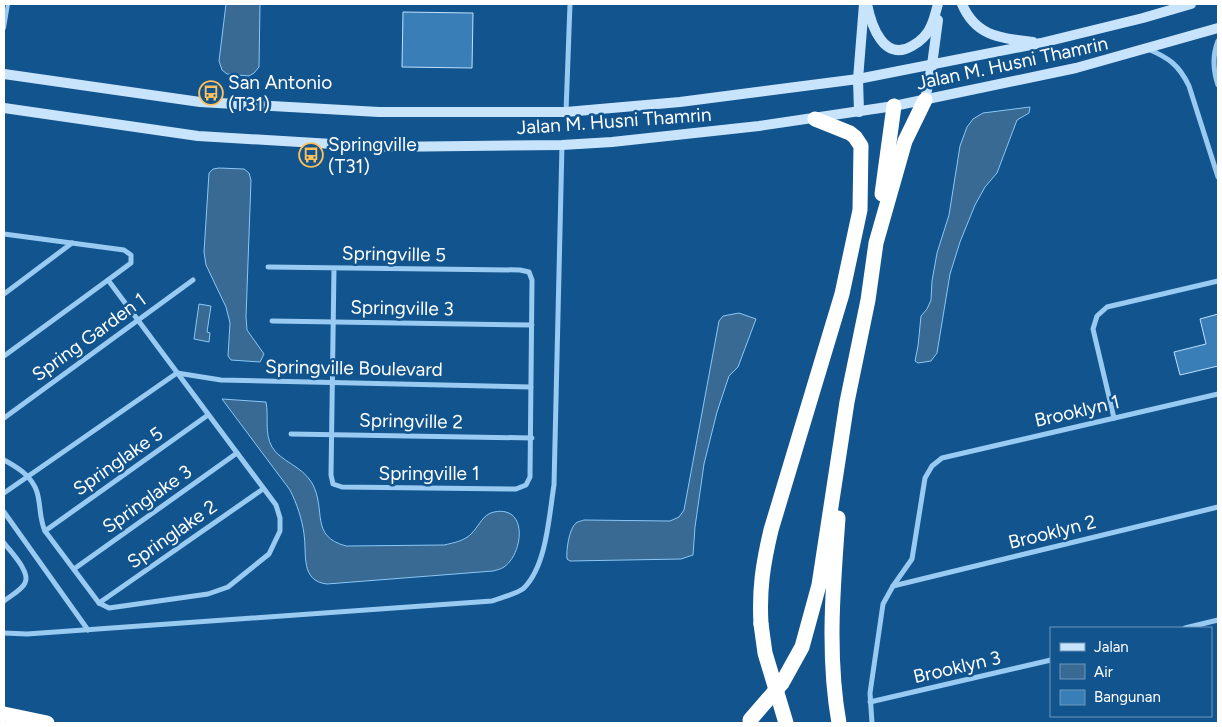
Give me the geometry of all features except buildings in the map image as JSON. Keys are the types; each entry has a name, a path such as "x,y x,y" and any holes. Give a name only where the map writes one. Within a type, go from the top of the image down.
{"highway":[{"path":"876,243 905,141 925,100"},
{"path":"750,720 782,683 802,647 819,585 847,402 868,300 894,106"},
{"path":"786,723 765,653 760,624 763,566 771,530 847,278 857,226 862,178 861,146 855,137 850,133 814,119"},
{"path":"839,723 833,661 833,597 847,402"},
{"path":"4,714 47,723"}],"main road":[{"path":"866,4 880,39 892,49 900,50 910,48 927,33 939,4"},
{"path":"859,112 858,79 866,4"},
{"path":"925,100 932,65 939,4"},
{"path":"962,4 970,19 982,30 998,36 1041,43"},
{"name":"Jalan M. Husni Thamrin","path":"4,74 200,102 379,112 566,112 680,102 858,79 1041,43 1144,18 1191,4"},
{"name":"Jalan M. Husni Thamrin","path":"4,108 198,136 382,147 562,144 661,138 814,119 925,100 1034,78 1148,49 1218,28"}],"street":[{"path":"566,112 570,4"},
{"path":"1218,41 1214,53 1218,85"},
{"path":"1148,49 1174,63 1183,74 1189,86 1218,177"},
{"path":"4,633 27,634 88,630 492,601 524,589 538,568 548,530 554,485 562,144"},
{"path":"4,235 124,250 131,255 131,262 4,356"},
{"path":"4,294 72,243"},
{"name":"Springville 5","path":"268,268 520,270 529,272 532,280 532,325"},
{"path":"331,435 334,268"},
{"path":"4,460 28,476 37,491 42,523 46,531 98,603 109,608 208,594 228,587 268,554 280,531 280,518 276,506 108,280"},
{"name":"Spring Garden 1","path":"4,418 193,280"},
{"path":"1114,418 1093,329 1096,316 1107,307 1218,281"},
{"name":"Springville 3","path":"272,321 532,325"},
{"path":"532,325 532,438"},
{"path":"4,493 176,373"},
{"name":"Springville Boulevard","path":"176,373 221,380 532,387"},
{"name":"Brooklyn 1","path":"893,586 912,559 925,478 932,466 942,458 1218,394"},
{"name":"Springlake 5","path":"46,531 208,415"},
{"name":"Springville 2","path":"290,434 532,438"},
{"name":"Springville 1","path":"331,435 330,475 333,484 342,487 516,489 526,485 530,476 532,438"},
{"name":"Springlake 3","path":"74,569 237,454"},
{"name":"Springlake 2","path":"98,603 263,489"},
{"name":"Brooklyn 2","path":"893,586 1218,507"},
{"path":"4,512 88,630"},
{"path":"4,545 24,570 27,577 25,584 4,601"},
{"path":"872,723 870,693 883,604 893,586"},
{"path":"1189,627 1218,620"},
{"name":"Brooklyn 3","path":"870,702 1050,660"}],"lane":[{"path":"4,28 8,4"}],"water":[{"path":"226,4 260,4 259,67 249,76 227,74 222,70 219,61"},
{"path":"1030,107 1029,113 1017,120 997,173 985,187 975,205 960,242 950,274 937,353 931,361 918,363 915,361 921,316 931,300 937,253 949,215 960,146 967,127 973,119 983,113"},
{"path":"213,169 244,169 249,173 251,180 246,317 247,330 264,354 260,362 231,360 228,356 230,323 226,307 206,265 204,252 209,173"},
{"path":"199,304 211,306 207,332 210,333 209,342 194,339"},
{"path":"739,313 756,319 738,367 729,376 717,412 704,464 693,555 681,559 570,561 567,559 570,535 578,522 584,520 670,521 679,517 684,510 719,321 723,316"},
{"path":"222,399 266,402 267,431 272,447 280,456 303,472 312,483 316,493 323,529 327,536 335,542 346,546 444,545 466,538 490,513 505,512 513,516 518,523 518,542 515,552 504,567 493,571 327,584 318,582 312,578 306,565 302,523 290,490"}],"place":[{"name":"San Antonio (T31)","path":"211,93"},
{"name":"Springville (T31)","path":"311,155"}]}
